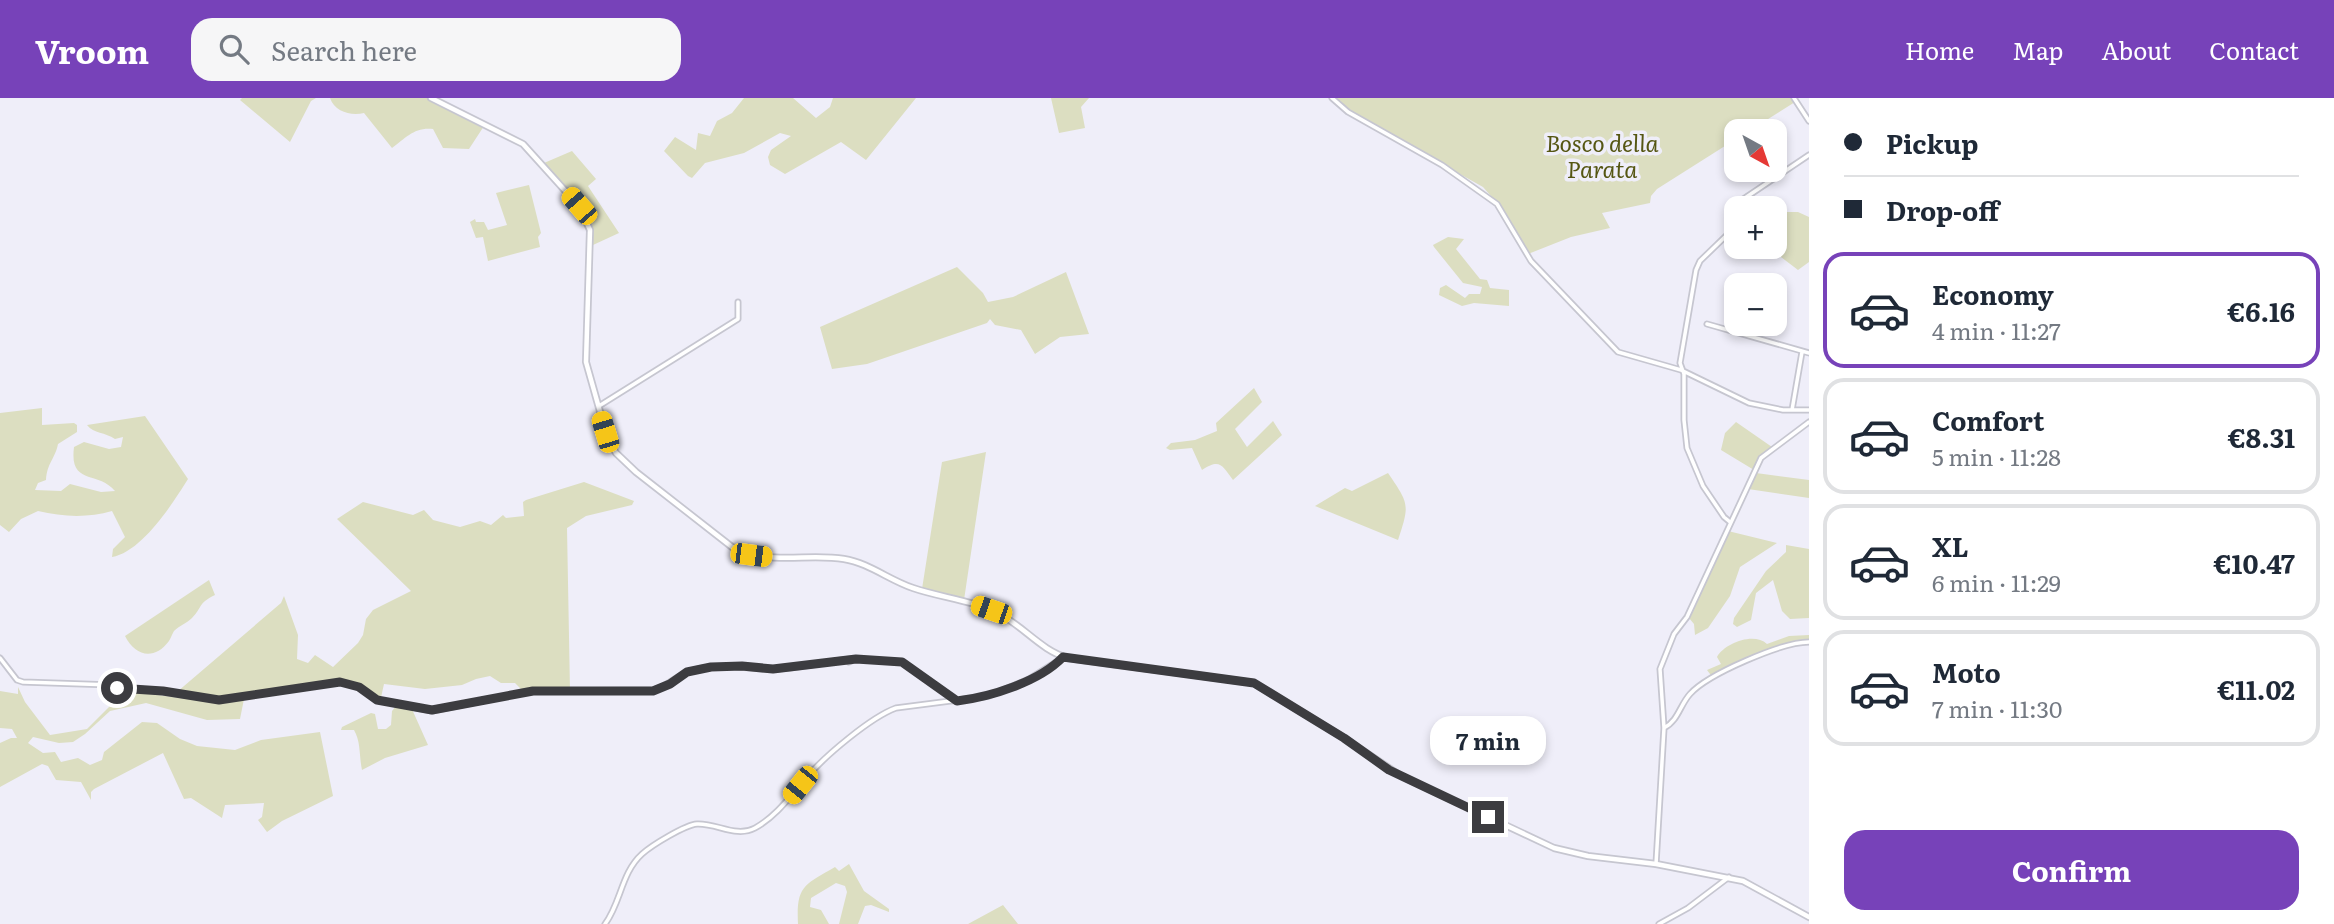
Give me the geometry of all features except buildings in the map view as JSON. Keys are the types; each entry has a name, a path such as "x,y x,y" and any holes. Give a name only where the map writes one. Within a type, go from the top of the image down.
{"main road":[{"path":"431,98 523,144 583,212 590,240 585,356 608,440 624,462 741,552 766,556 835,557 856,561 908,587 997,613 1063,657 1254,683 1401,776 1534,839 1571,853 1729,877 1754,886 1809,917"}],"street":[{"path":"1332,98 1348,112 1442,165 1497,204 1531,261 1612,348 1623,355 1681,370 1749,403 1809,410"},
{"path":"1794,98 1809,121"},
{"path":"1730,522 1716,508 1703,486 1688,447 1684,420 1681,348 1697,265 1729,233 1733,206 1809,155"},
{"path":"597,407 738,319 738,302"},
{"path":"1707,324 1809,353"},
{"path":"1792,410 1802,352"},
{"path":"1656,864 1664,728 1662,662 1674,634 1687,617 1761,458 1809,422"},
{"path":"1664,728 1674,719 1688,695 1702,684 1755,655 1809,642"},
{"path":"605,924 613,912 628,871 640,856 681,829 695,824 734,831 752,830 787,801 829,754 883,714 896,708 957,701 1000,692 1063,657"},
{"path":"0,658 17,680 23,682 112,685 219,700 340,682 359,687 377,700 432,710 533,691 653,691 670,684 687,672 711,667 773,669 851,660 902,662 957,701"},
{"path":"1658,924 1688,908 1729,877"}],"green space":[{"path":"316,98 311,101 290,142 240,100"},
{"path":"330,98 427,98 484,126 469,149 443,148 433,129 411,134 392,148 364,113 344,112 332,103"},
{"path":"744,98 793,98 816,118 830,107 833,98 916,98 866,160 841,142 785,174 770,165 768,157 771,150 791,136 780,133 744,153 705,163 692,178 688,176 664,151 675,137 696,150 698,133 710,136 717,121 732,113"},
{"path":"1051,98 1089,98 1081,107 1085,128 1059,133"},
{"name":"Bosco della Parata","path":"1334,98 1793,98 1795,102 1768,119 1724,119 1724,147 1657,189 1651,196 1650,203 1602,213 1610,228 1571,237 1528,254 1505,212 1483,187 1353,114"},
{"path":"572,151 596,179 588,186 619,233 593,245 592,232 583,210 544,163"},
{"path":"529,185 541,233 538,237 540,247 488,261 483,237 476,238 470,222 475,219 476,222 484,222 488,230 507,225 496,193"},
{"path":"1787,212 1798,212 1809,217 1809,262 1798,270 1784,259 1787,259"},
{"path":"1448,237 1464,239 1456,249 1480,279 1487,280 1490,288 1509,290 1509,306 1474,303 1462,306 1439,295 1440,288 1446,285 1465,298 1469,294 1480,294 1482,287 1463,283 1434,247 1433,245"},
{"path":"957,267 983,293 988,302 1013,297 1066,272 1089,334 1060,337 1035,354 1021,330 995,325 990,319 987,323 867,364 832,369 820,327"},
{"path":"1254,388 1262,402 1235,429 1247,447 1273,421 1282,435 1233,480 1226,470 1217,464 1202,470 1192,448 1166,448 1171,443 1195,440 1217,431 1216,423"},
{"path":"42,408 42,425 74,423 77,425 77,432 58,444 46,480 38,483 35,490 61,491 70,484 101,492 115,491 101,481 80,473 74,459 74,447 84,442 109,449 121,447 123,437 115,439 87,425 145,416 188,479 156,525 123,553 112,557 113,549 125,537 112,511 75,516 38,511 21,519 9,532 0,525 0,413"},
{"path":"1736,422 1772,447 1759,458 1754,470 1721,450 1725,433"},
{"path":"986,452 964,600 922,589 942,462"},
{"path":"1388,473 1404,498 1406,511 1398,540 1315,506 1345,488 1352,491"},
{"path":"1756,473 1809,480 1809,498 1748,489"},
{"path":"584,482 634,501 632,505 586,516 567,528 570,691 524,692 515,683 501,683 490,676 462,685 425,689 384,684 380,702 349,685 321,684 244,699 240,719 207,720 146,703 110,711 73,742 59,743 33,737 28,743 43,753 55,752 61,762 78,758 90,765 102,760 104,752 142,722 157,723 180,739 197,746 235,750 261,740 320,732 333,796 282,821 267,832 258,820 262,817 264,803 225,805 222,818 191,798 184,799 163,753 94,789 91,792 91,800 81,782 56,780 48,766 42,764 0,787 0,743 17,738 12,729 0,728 0,691 18,694 18,687 25,702 50,735 87,729 111,705 126,699 121,687 177,692 281,603 284,596 298,635 297,659 308,663 315,655 333,667 358,643 363,635 366,619 373,610 411,591 337,519 363,502 413,515 424,510 433,520 460,527 480,521 491,525 503,515 506,518 524,516 523,502 526,500"},
{"path":"1728,531 1777,543 1740,567 1730,596 1708,628 1695,635 1694,624 1689,618"},
{"path":"1786,545 1809,549 1809,618 1790,619 1782,611 1773,580 1756,593 1751,620 1737,627 1733,624 1734,618 1766,571 1786,552"},
{"path":"209,580 215,595 203,603 190,620 174,631 163,647 145,654 129,643 125,636"},
{"path":"1809,635 1809,642 1753,655 1713,678 1707,670 1721,664 1717,657 1726,647 1740,641 1755,639 1767,644 1789,636"},
{"path":"397,705 411,707 428,745 385,758 362,770 359,744 354,730 341,730 342,727 371,713 375,714 378,729 386,729 391,725 392,711"},
{"path":"849,864 864,891 889,909 889,912 871,905 865,906 858,924 839,924 847,892 845,886 836,883 811,898 810,907 821,910 829,924 798,924 799,902 804,888 835,867 839,871"},
{"path":"1003,905 1018,924 968,924"}],"route":[{"path":"117,688 146,689 219,700 340,682 359,687 377,700 432,710 533,691 653,691 663,688 687,672 711,667 773,669 856,659 902,662 957,701 1000,692 1063,657 1254,683 1344,738 1389,770 1488,817"}]}
